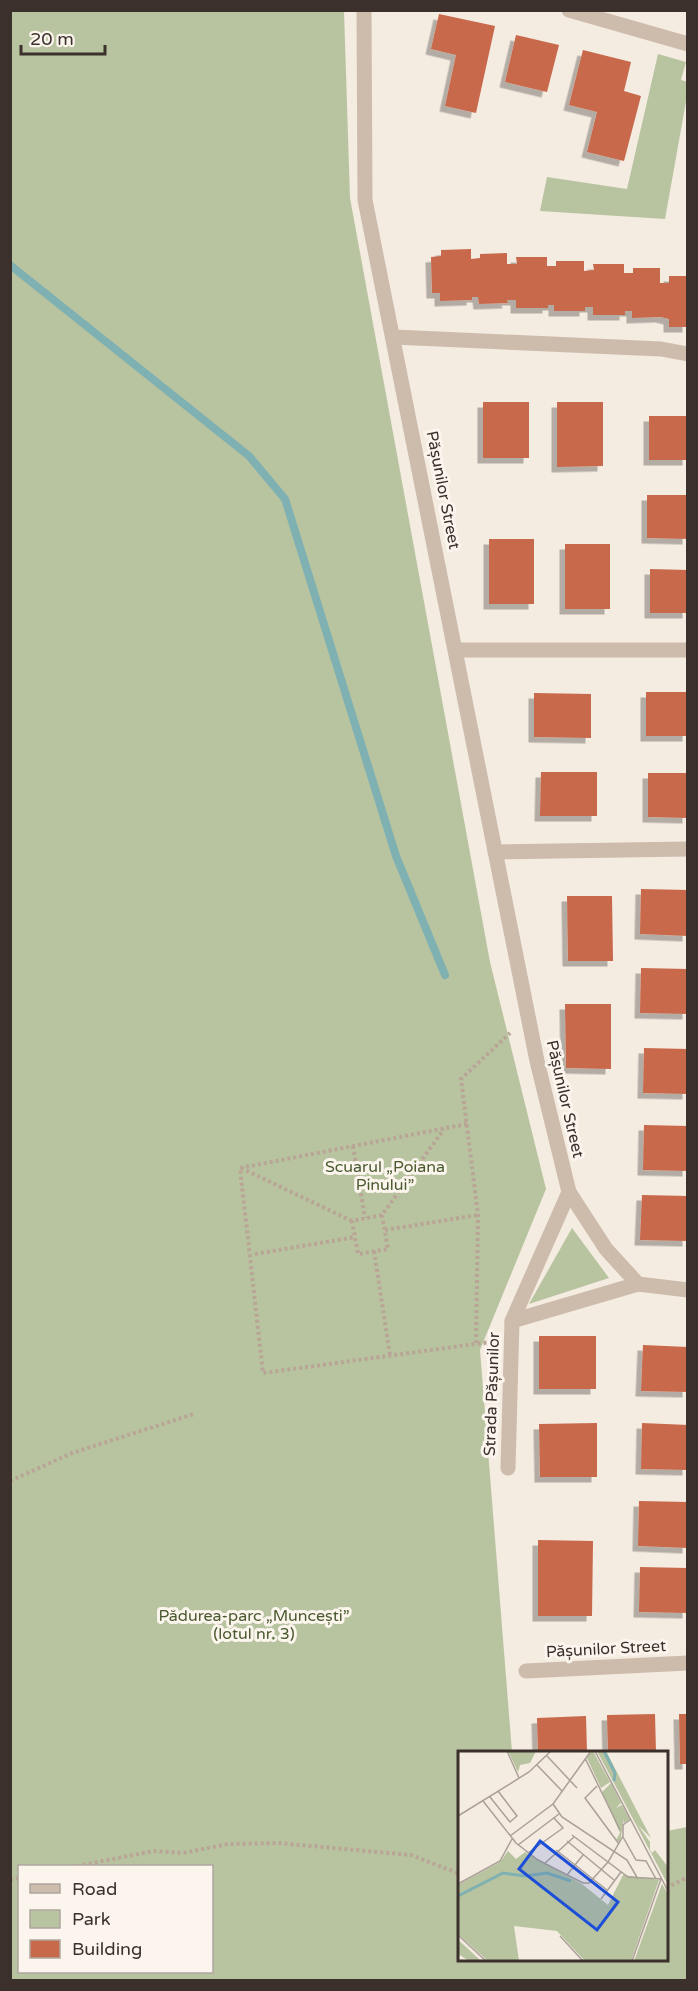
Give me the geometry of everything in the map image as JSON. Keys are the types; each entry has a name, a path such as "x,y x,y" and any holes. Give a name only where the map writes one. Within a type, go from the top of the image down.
{"street":[{"name":"Pășunilor Street","path":"364,10 365,200 457,650 528,1016 569,1192 606,1249 638,1284"},
{"path":"569,10 687,44"},
{"path":"394,337 661,349 687,354"},
{"path":"457,650 687,650"},
{"path":"495,852 687,849"},
{"name":"Strada Pășunilor","path":"508,1468 512,1321 569,1192"},
{"path":"638,1284 687,1290"},
{"name":"Strada Pășunilor","path":"512,1321 638,1284"},
{"name":"Pășunilor Street","path":"526,1671 687,1664"}],"path":[{"path":"476,1343 478,1215 461,1079 528,1016"},
{"path":"240,1168 467,1124"},
{"path":"240,1168 352,1221 382,1215 444,1129"},
{"path":"353,1146 365,1218"},
{"path":"240,1168 263,1373 512,1339"},
{"path":"352,1221 358,1254 388,1249 382,1215"},
{"path":"385,1230 478,1215"},
{"path":"255,1254 355,1237"},
{"path":"374,1251 390,1355"},
{"path":"10,1481 72,1453 194,1414"},
{"path":"82,1865 154,1851 183,1853 228,1844 278,1843 411,1854 458,1874"},
{"path":"668,1887 687,1877"}],"green space":[{"name":"Pădurea-parc „Muncești” (lotul nr. 3)","path":"11,10 344,11 350,198 490,962 546,1189 480,1350 512,1751 458,1751 458,1961 668,1961 668,1831 687,1827 687,1980 11,1980"},
{"path":"658,54 686,62 681,80 688,82 665,219 540,211 547,177 627,189"},
{"path":"572,1228 609,1278 529,1304"}],"building":[{"path":"439,14 495,26 476,113 445,106 456,55 431,49"},
{"path":"516,35 559,45 547,92 505,82"},
{"path":"583,50 631,62 624,91 641,96 624,161 587,152 597,112 569,105"},
{"path":"471,249 471,259 480,258 480,254 507,253 507,264 517,264 516,257 547,257 547,266 556,266 556,261 584,261 584,271 594,270 593,264 624,264 624,273 633,273 633,268 660,268 660,283 669,283 669,276 688,276 688,327 669,327 669,319 661,317 632,318 632,311 625,311 625,315 593,315 593,307 585,307 585,311 554,311 554,305 548,305 548,308 516,308 516,300 507,300 508,303 479,304 478,297 472,297 472,300 440,301 440,293 432,293 431,257 441,256 441,250"},
{"path":"483,402 529,402 529,458 483,458"},
{"path":"557,402 603,402 603,466 557,467"},
{"path":"649,416 688,416 688,460 649,460"},
{"path":"647,495 688,495 688,539 647,538"},
{"path":"489,539 534,539 534,604 489,604"},
{"path":"565,544 610,544 610,609 565,609"},
{"path":"650,569 688,570 688,613 650,613"},
{"path":"646,692 688,692 688,736 646,736"},
{"path":"534,693 591,694 591,738 534,737"},
{"path":"541,772 597,772 597,816 540,816"},
{"path":"648,773 688,773 688,818 648,817"},
{"path":"641,889 688,890 688,936 640,934"},
{"path":"567,896 612,896 613,961 568,961"},
{"path":"641,968 688,969 688,1014 640,1013"},
{"path":"565,1004 611,1004 611,1069 566,1068"},
{"path":"644,1048 688,1049 688,1094 643,1093"},
{"path":"644,1125 688,1126 688,1171 643,1170"},
{"path":"642,1195 688,1196 688,1241 640,1240"},
{"path":"539,1336 596,1336 596,1389 539,1389"},
{"path":"643,1345 688,1347 688,1392 641,1391"},
{"path":"597,1423 597,1477 540,1477 539,1424"},
{"path":"642,1423 688,1425 688,1470 641,1469"},
{"path":"639,1501 688,1502 688,1548 638,1546"},
{"path":"538,1540 593,1541 592,1616 538,1616"},
{"path":"640,1567 688,1568 688,1613 639,1612"},
{"path":"655,1714 656,1751 608,1751 607,1715"},
{"path":"679,1714 688,1714 688,1764 680,1764"},
{"path":"586,1716 587,1751 538,1751 537,1718"}],"waterway":[{"path":"10,265 249,456 285,499 396,856 445,975"}],"park label":[{"name":"Scuarul „Poiana Pinului”","path":"385,1176"}]}
